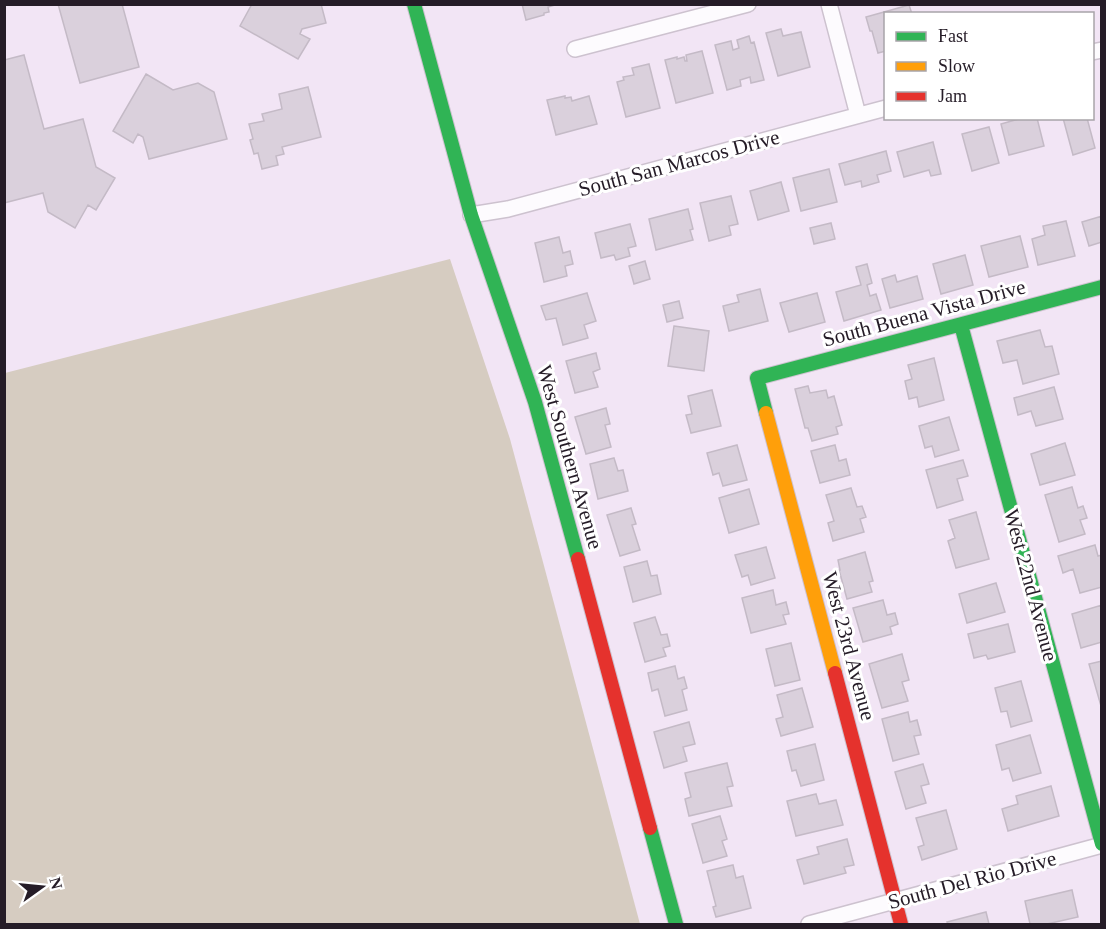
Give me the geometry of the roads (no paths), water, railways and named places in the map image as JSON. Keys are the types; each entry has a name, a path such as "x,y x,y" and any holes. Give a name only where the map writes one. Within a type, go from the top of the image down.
{"street":[{"name":"West Southern Avenue","path":"414,4 471,214 535,402 676,924"},
{"path":"575,50 748,4"},
{"path":"829,4 858,115"},
{"name":"South San Marcos Drive","path":"471,214 508,209 884,108"},
{"name":"South Buena Vista Drive","path":"757,378 1101,287"},
{"name":"West 22nd Avenue","path":"961,325 1101,844"},
{"name":"West 23rd Avenue","path":"757,378 901,924"},
{"name":"South Del Rio Drive","path":"808,924 1101,844"}]}
